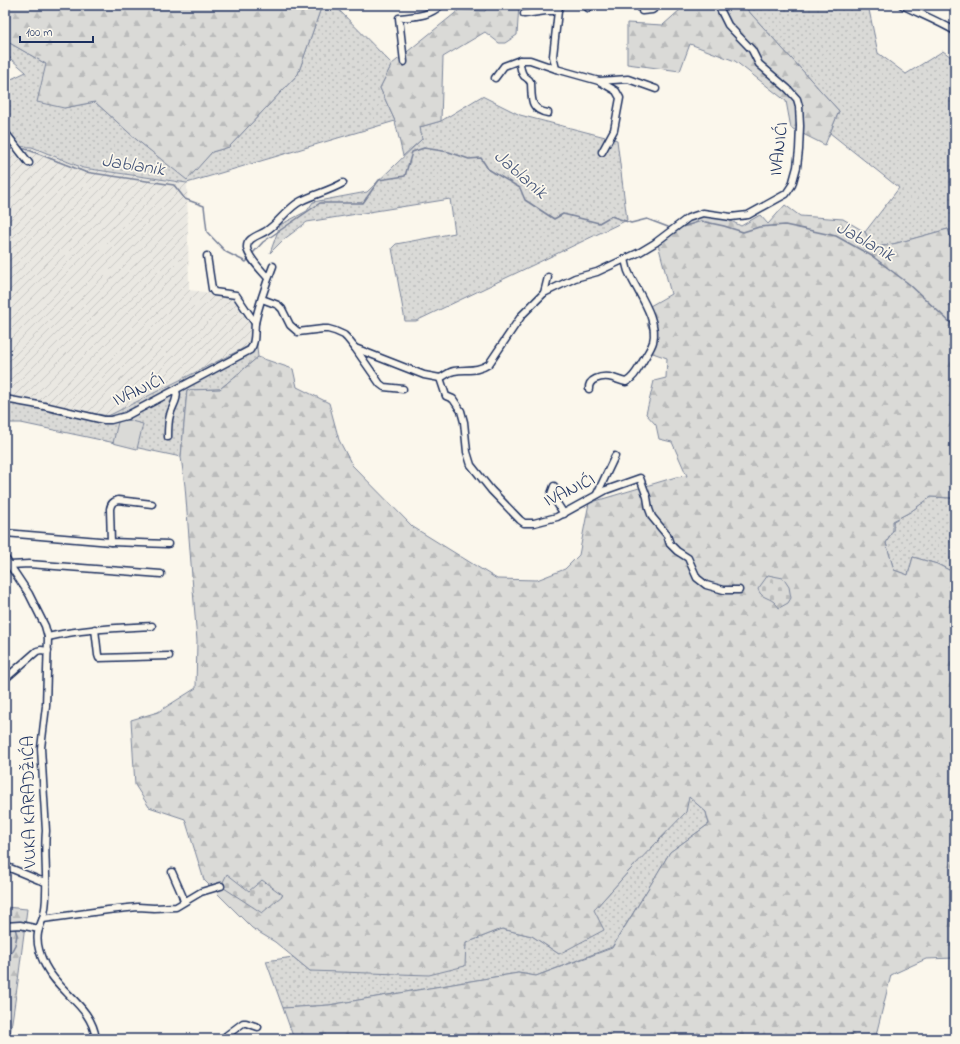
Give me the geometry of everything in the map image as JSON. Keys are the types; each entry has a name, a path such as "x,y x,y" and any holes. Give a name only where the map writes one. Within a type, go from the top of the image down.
{"street":[{"path":"404,62 400,18 425,15 441,5"},
{"path":"642,11 652,10 659,5"},
{"name":"IVANIĆI","path":"718,5 728,25 752,50 759,64 788,89 797,99 799,106 800,126 799,150 797,167 792,185 786,194 748,215 731,216 702,213 688,218 654,243 625,259 597,272 575,278 544,293 522,315 489,364 475,370 451,371 440,378 446,396 453,399 461,411 464,422 467,452 471,465 491,490 524,523 557,517 597,494 640,478 652,517 667,535 670,544 677,551 688,558 697,578 706,585 724,590 739,590"},
{"path":"902,5 955,31"},
{"path":"524,14 559,8 553,56 556,69"},
{"path":"520,60 520,69 531,82 532,102 541,112 548,113"},
{"path":"495,78 504,66 520,60 530,60 599,81 616,91 620,98 614,130 602,152"},
{"path":"599,81 628,79 656,89"},
{"path":"5,132 29,163"},
{"path":"268,278 250,255 247,248 250,240 267,230 300,201 332,189 343,183"},
{"path":"207,256 212,289 214,292 236,295 255,323"},
{"path":"589,389 592,381 600,378 607,377 626,382 630,380 653,344 654,327 628,270 625,259"},
{"name":"IVANIĆI","path":"5,399 81,414 97,419 111,420 126,416 250,350 253,347 255,323 273,266"},
{"path":"544,293 548,277"},
{"path":"262,299 278,305 282,309 290,325 298,332 328,329 344,335 380,384 384,387 402,389"},
{"path":"355,348 424,375 440,378"},
{"path":"168,437 169,419 177,396 176,390"},
{"path":"597,494 615,456"},
{"path":"554,486 551,494 564,514"},
{"path":"111,542 111,504 118,500 152,504"},
{"path":"5,533 111,542 168,544"},
{"name":"VUKA KARADŽIĆA","path":"7,560 29,564 161,574"},
{"name":"VUKA KARADŽIĆA","path":"7,560 29,594 45,626 48,637 46,706 41,748 46,830 46,906 38,935 39,951 44,964 54,979 82,1008 92,1025 96,1039"},
{"path":"48,637 95,629 152,626"},
{"path":"95,629 99,658 169,656"},
{"path":"5,679 37,651 48,651"},
{"name":"VUKA KARADŽIĆA","path":"5,866 46,882"},
{"path":"172,872 184,901"},
{"path":"43,919 138,907 176,907 202,892 221,886"},
{"path":"11,926 39,929"},
{"path":"223,1039 243,1023 258,1027"}],"shaded area":[{"path":"5,146 32,147 83,168 187,183 189,290 235,296 253,323 250,343 248,346 108,416 5,397"}],"green space":[{"path":"5,5 322,5 298,74 229,147 212,152 187,180 137,140 95,102 64,108 37,102 46,64 5,39"},
{"path":"322,5 334,5 392,64 380,88 395,121 187,183 83,168 32,147 5,146 5,82 26,72 5,54 5,39 46,64 64,108 95,102 137,140 187,179 212,152 229,147 298,74"},
{"path":"488,5 519,5 517,35 505,43 499,43 485,32 443,57 441,121 420,127 422,139 403,156 395,121 380,88 392,64 459,10 485,11"},
{"path":"683,5 743,5 839,111 825,145 791,128 786,101 735,61 690,44 680,71 627,64 627,23 663,25 681,9"},
{"path":"743,5 868,5 878,53 906,74 943,51 955,60 955,250 948,229 873,248 865,232 899,188 830,133 839,111"},
{"path":"482,96 520,115 617,140 627,220 416,321 405,321 392,248 396,244 455,233 450,199 307,222 283,240 270,253 280,225 307,211 313,202 367,192 422,139 420,127 441,121"},
{"path":"785,205 800,216 843,219 865,232 873,248 948,229 955,250 955,507 953,506 952,498 931,497 910,512 893,521 893,530 886,543 894,570 908,575 913,557 937,564 951,571 955,570 955,958 926,959 891,975 875,1039 294,1039 283,1008 329,1005 518,973 536,976 612,948 670,852 709,824 706,812 689,797 686,812 594,910 604,930 559,954 532,936 502,929 466,943 465,966 429,975 310,971 275,942 252,928 204,880 185,819 149,807 135,785 131,720 158,712 196,688 197,641 185,486 181,457 187,390 220,389 258,357 293,369 297,387 329,403 339,440 352,465 413,527 497,579 537,580 565,569 579,555 589,503 676,477 687,476 672,442 659,439 656,425 646,414 654,381 666,378 667,358 647,351 653,338 647,323 653,319 650,306 671,294 658,244 680,225 703,213 725,218 741,226 760,215 768,224"},
{"path":"253,323 258,334 258,357 220,389 187,390 181,457 21,423 5,423 5,397 108,416 248,346 250,343"},
{"path":"119,418 143,424 137,449 113,443"},
{"path":"931,497 952,498 953,506 955,507 955,570 951,571 937,564 913,557 908,575 894,570 886,543 893,530 893,521 910,512"},
{"path":"768,575 783,578 789,587 791,598 788,603 779,608 772,600 763,596 758,589"},
{"path":"689,797 706,812 709,824 670,852 612,947 536,976 518,973 329,1005 283,1008 266,961 293,957 310,971 466,943 502,929 532,936 559,954"},
{"path":"227,874 249,891 262,880 283,895 262,913 221,886"},
{"path":"5,907 27,909 10,1039 5,1039"}],"waterway":[{"name":"Jablanik","path":"253,253 263,242 320,203 363,203 379,180 405,176 412,152 424,148 449,152 469,159 481,158 488,169 520,188 525,200 554,219 563,214 599,223 611,216 631,223 647,219 668,227"},
{"name":"Jablanik","path":"5,149 13,149"},
{"name":"Jablanik","path":"23,149 85,172 174,185 185,199 204,206 207,232 226,252 246,262 248,260"},
{"name":"Jablanik","path":"679,228 701,221 743,232 759,227 785,225 836,236 872,256 909,284 955,327"},
{"path":"5,918 11,923"},
{"path":"5,990 9,981 5,963 15,945 17,935 15,928"}]}
